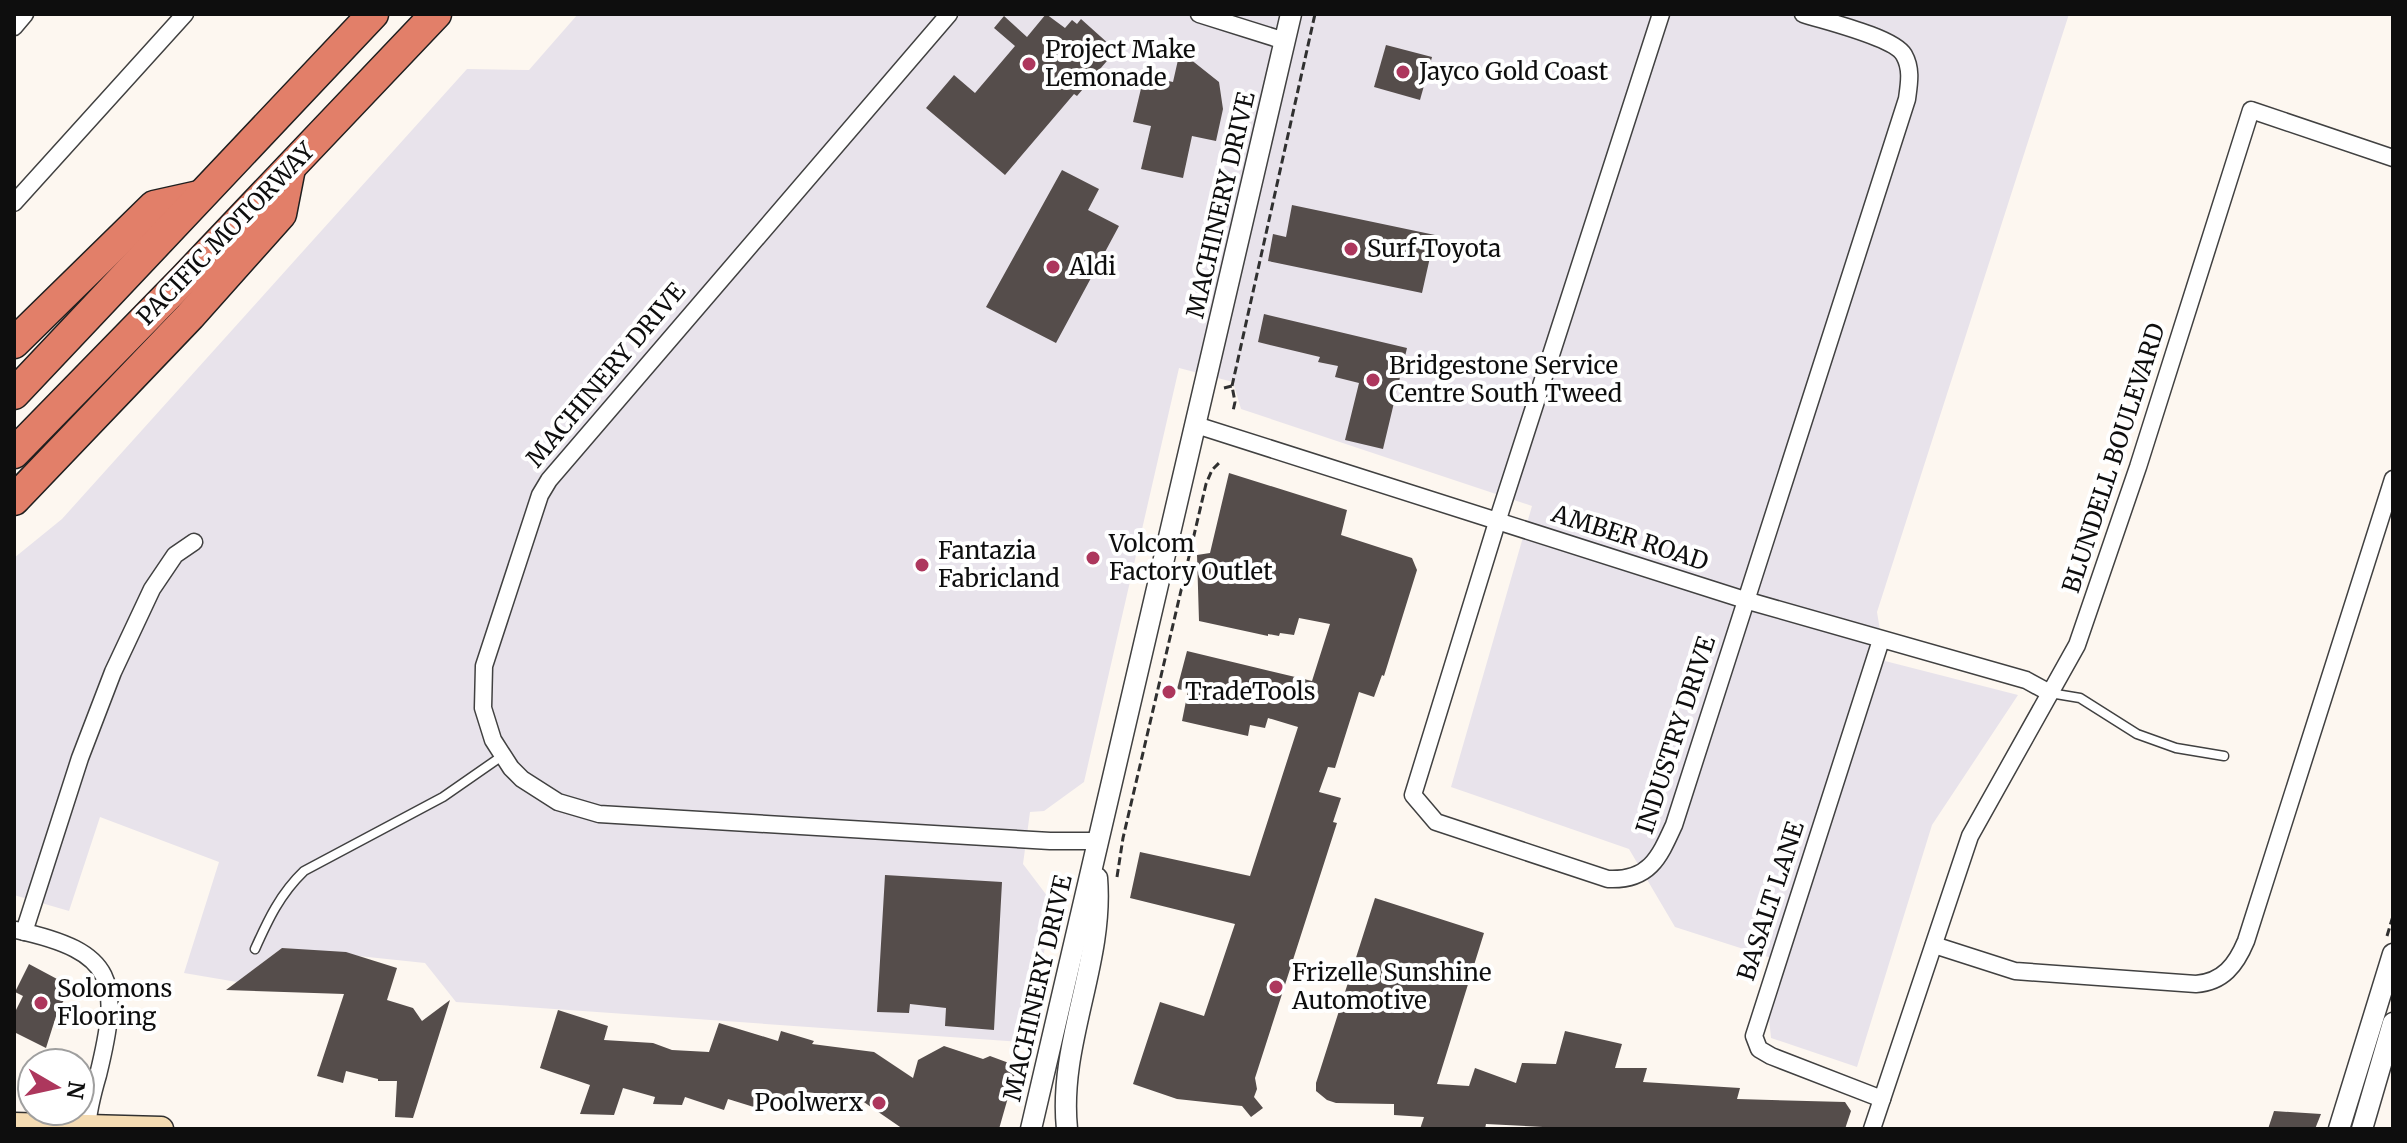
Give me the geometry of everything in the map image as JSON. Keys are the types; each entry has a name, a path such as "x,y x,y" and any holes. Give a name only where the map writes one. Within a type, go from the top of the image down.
{"highway":[{"name":"PACIFIC MOTORWAY","path":"14,394 373,14"},
{"name":"PACIFIC MOTORWAY","path":"14,453 436,14"},
{"path":"14,500 190,316 281,214 291,166"},
{"path":"14,343 154,206 199,196"}],"main road":[{"path":"14,1125 161,1129"}],"street":[{"path":"14,27 25,14"},
{"path":"14,203 185,14"},
{"name":"MACHINERY DRIVE","path":"949,14 549,480 540,495 484,666 482,685 487,725 511,768 536,790 558,802 599,814 1050,841 1097,850"},
{"path":"1199,14 1285,41"},
{"name":"MACHINERY DRIVE","path":"1031,1129 1291,14"},
{"name":"INDUSTRY DRIVE","path":"1661,14 1498,519 1413,795 1436,822 1608,879 1634,878 1661,854 1674,825 1907,99 1910,72 1903,53 1891,43 1803,14"},
{"name":"BLUNDELL BOULEVARD","path":"1872,1129 1970,836 2077,645 2138,467 2251,110 2393,158"},
{"name":"AMBER ROAD","path":"1196,425 1745,600 2026,680 2050,693"},
{"path":"1934,945 2015,971 2196,984 2220,979 2239,956 2246,941 2393,479"},
{"path":"86,1128 109,1025 109,991 98,965 89,956 61,943 19,931 113,672 152,589 175,555 194,542"},
{"name":"BASALT LANE","path":"1881,640 1754,1036 1759,1049 1771,1056 1882,1099"},
{"name":"MACHINERY DRIVE","path":"1067,1129 1068,1063 1099,910 1097,850"},
{"path":"2339,1129 2393,954"},
{"path":"2362,1129 2393,1023"}],"lane":[{"path":"2050,693 2080,698 2137,734 2176,748 2224,756"},
{"path":"255,949 275,906 304,871 443,797 502,756"}],"path":[{"path":"1233,411 1232,374 1315,14"},
{"path":"1224,388 1232,386"},
{"path":"1116,886 1123,838 1206,484 1212,470 1220,462"}],"shaded area":[{"path":"578,14 2069,14 1877,612 1885,661 2018,695 1932,825 1857,1067 1771,1038 1769,1018 1784,962 1675,927 1629,849 1451,787 1532,506 1241,409 1233,382 1179,368 1084,782 1044,811 1030,812 1023,864 1051,901 1054,911 1022,1042 456,1002 425,963 282,948 237,982 184,973 219,862 100,817 69,911 14,895 14,558 62,519 467,69 529,70"}],"building":[{"path":"1046,14 1065,28 1072,20 1077,24 1081,19 1110,45 1106,49 1112,55 1077,96 1074,94 1005,175 926,108 954,75 975,93 1015,46 994,28 1004,16 1027,37"},
{"name":"Jayco Gold Coast","path":"1386,45 1432,57 1420,100 1374,87"},
{"path":"1180,51 1219,82 1223,109 1216,141 1192,136 1183,178 1141,169 1151,126 1133,122 1144,76 1173,82"},
{"name":"Aldi","path":"1062,170 1099,189 1088,210 1119,226 1056,343 986,307"},
{"name":"Surf Toyota","path":"1292,205 1435,235 1422,293 1268,261 1273,234 1286,237"},
{"name":"Bridgestone Service Centre South Tweed","path":"1264,314 1407,348 1383,449 1345,440 1359,383 1335,377 1338,366 1318,362 1320,357 1258,342"},
{"path":"1229,473 1347,510 1341,535 1412,558 1417,570 1384,676 1374,697 1359,692 1335,768 1328,767 1319,792 1341,798 1333,822 1337,823 1255,1078 1257,1089 1254,1097 1263,1108 1251,1117 1242,1106 1177,1099 1133,1084 1160,1002 1204,1016 1235,924 1130,898 1140,852 1250,876 1298,727 1268,718 1265,728 1250,725 1248,736 1182,721 1188,691 1177,689 1187,651 1312,681 1330,624 1299,618 1294,635 1280,633 1279,636 1268,636 1199,621 1197,555 1210,553"},
{"path":"885,875 1002,882 994,1030 945,1026 946,1008 910,1004 909,1013 877,1012"},
{"path":"1375,898 1484,933 1437,1084 1469,1086 1475,1068 1516,1083 1522,1063 1556,1064 1565,1031 1622,1044 1615,1068 1647,1068 1643,1082 1740,1088 1737,1099 1845,1102 1851,1111 1845,1129 1581,1129 1486,1124 1485,1129 1420,1129 1424,1117 1394,1115 1394,1104 1336,1103 1327,1100 1316,1091 1316,1083"},
{"path":"282,948 346,952 397,968 387,1000 413,1008 422,1021 450,1000 413,1118 395,1117 397,1081 378,1081 346,1071 343,1083 317,1076 344,994 226,990"},
{"name":"Solomons Flooring","path":"29,964 72,987 58,1010 46,1047 14,1032 14,1014 23,996 15,992"},
{"path":"558,1010 608,1026 604,1040 653,1043 672,1050 709,1052 719,1023 778,1041 781,1031 814,1041 812,1044 874,1052 913,1078 918,1060 944,1046 983,1059 990,1056 1017,1066 999,1129 903,1129 858,1098 797,1091 790,1110 759,1099 757,1108 728,1099 724,1110 685,1097 682,1105 653,1104 655,1097 623,1088 614,1115 580,1114 590,1085 540,1068"},
{"path":"2274,1111 2321,1114 2315,1129 2268,1129"}],"place":[{"name":"Project Make Lemonade","path":"1029,64"},
{"name":"Jayco Gold Coast","path":"1403,72"},
{"name":"Surf Toyota","path":"1351,249"},
{"name":"Aldi","path":"1053,267"},
{"name":"Bridgestone Service Centre South Tweed","path":"1373,380"},
{"name":"Volcom Factory Outlet","path":"1093,558"},
{"name":"Fantazia Fabricland","path":"922,565"},
{"name":"TradeTools","path":"1169,692"},
{"name":"Frizelle Sunshine Automotive","path":"1276,987"},
{"name":"Solomons Flooring","path":"41,1003"},
{"name":"Poolwerx","path":"879,1103"}]}
